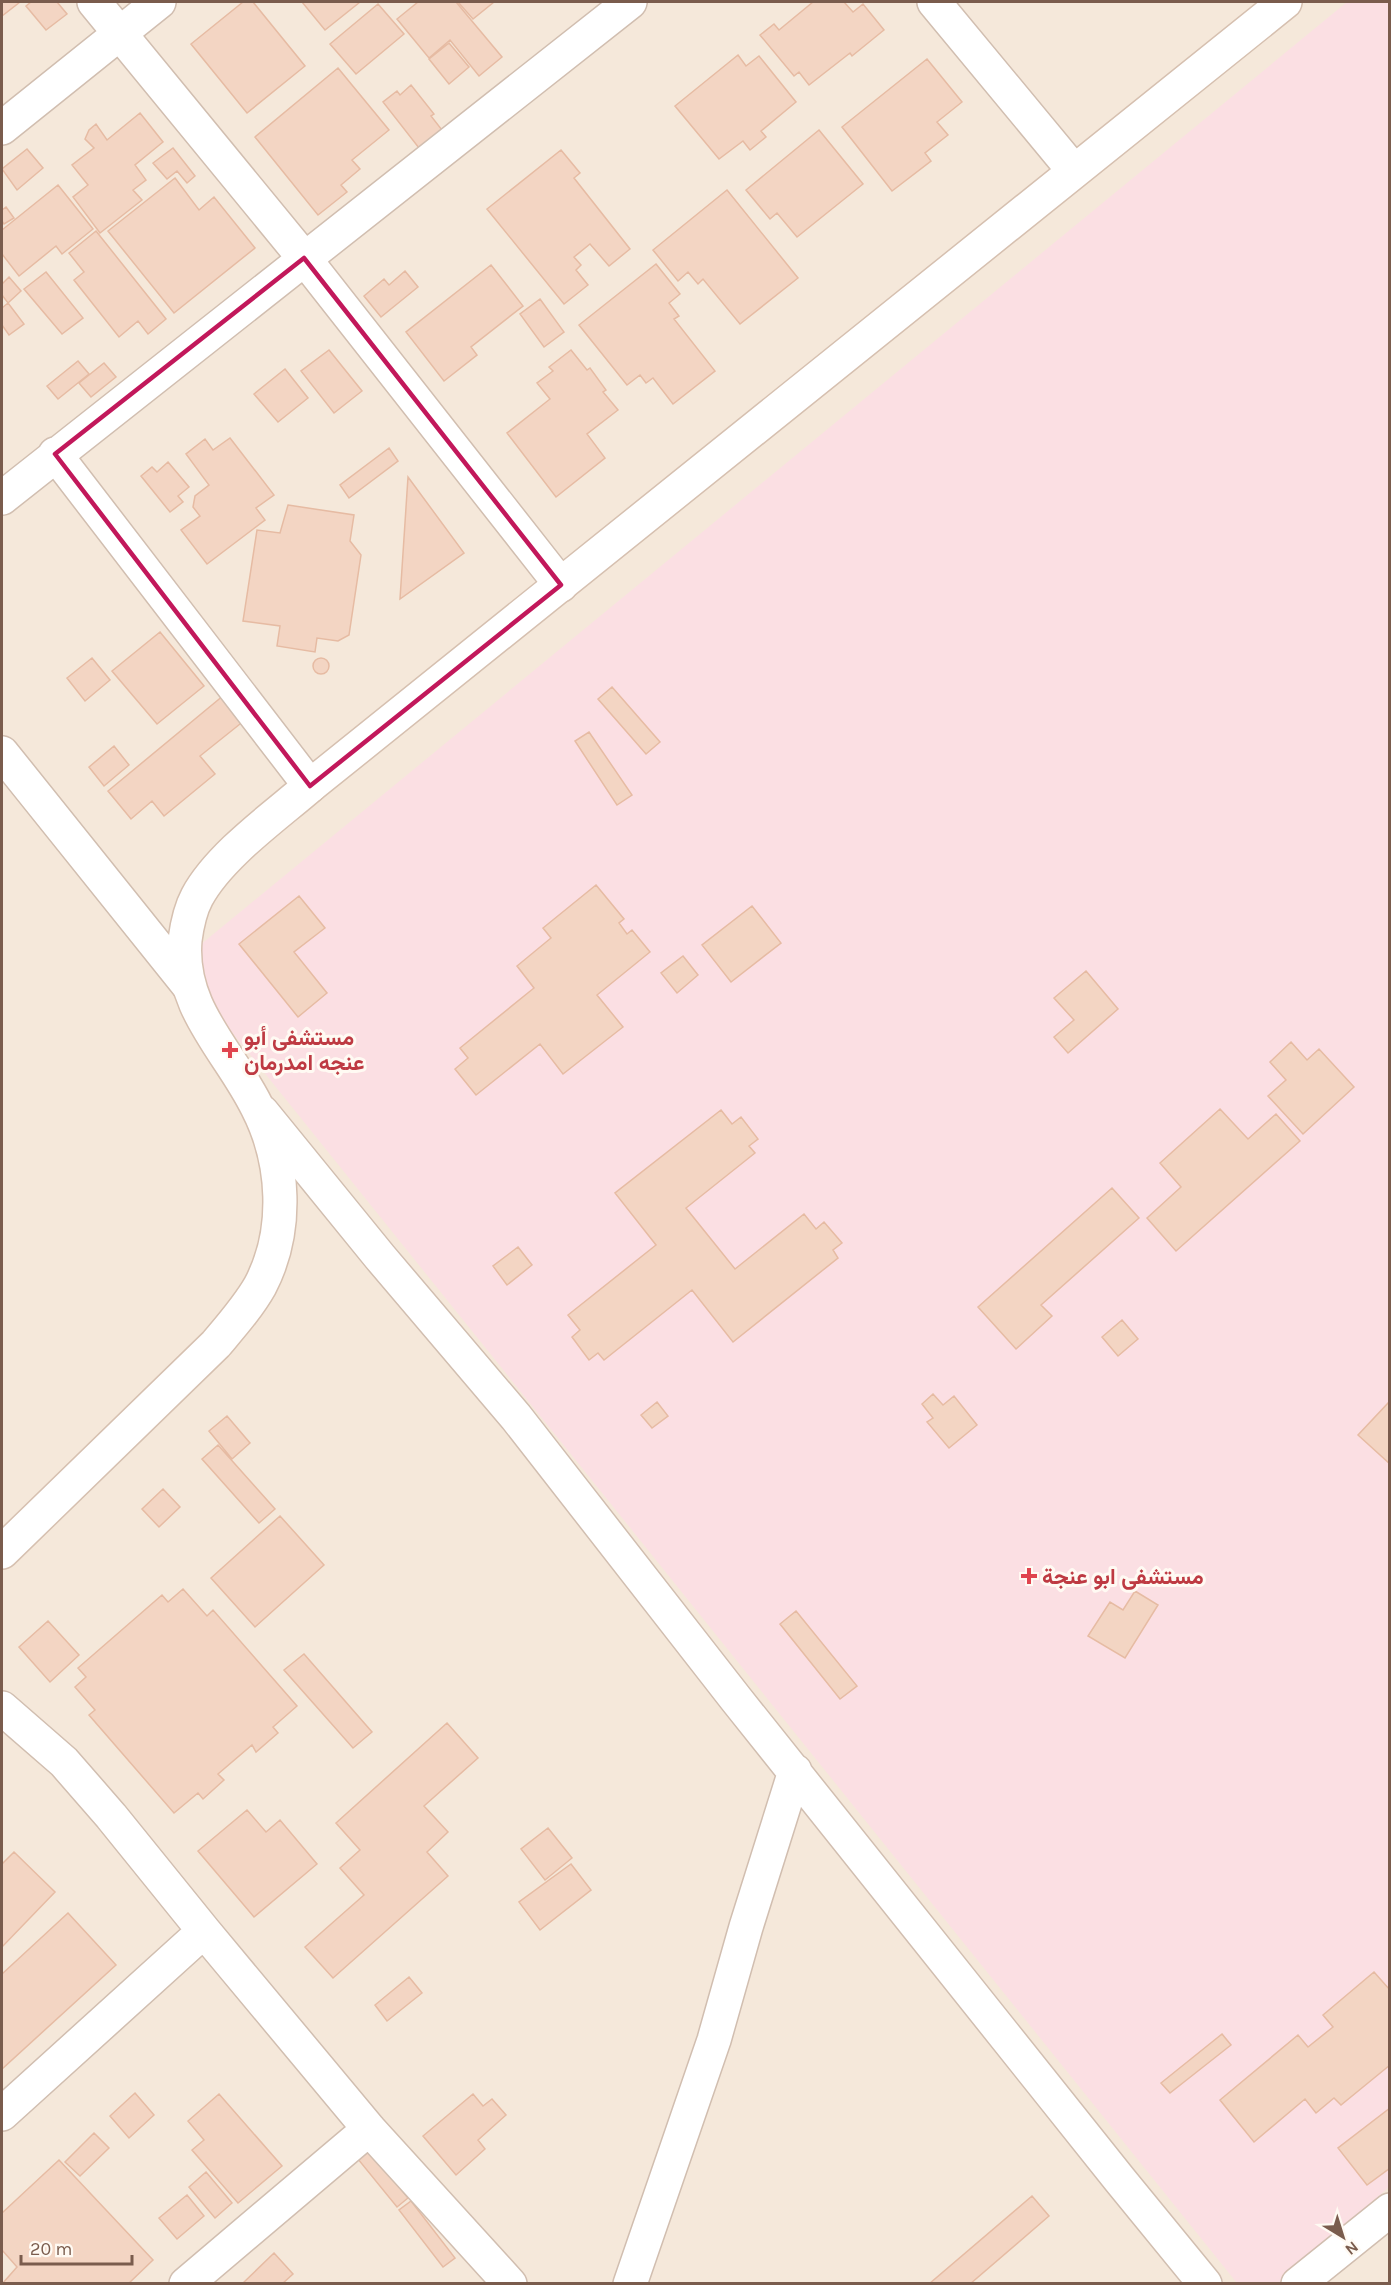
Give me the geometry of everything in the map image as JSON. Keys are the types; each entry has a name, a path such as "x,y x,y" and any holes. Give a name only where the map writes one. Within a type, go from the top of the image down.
{"street":[{"path":"94,2 304,258 561,585"},
{"path":"2,128 159,2"},
{"path":"2,498 630,2"},
{"path":"934,2 1074,171"},
{"path":"1204,2283 1112,2171 516,1417 380,1257 257,1106 200,1014 188,985 184,955 187,926 196,898 213,872 310,786 1285,2"},
{"path":"55,454 310,786"},
{"path":"2,753 188,985"},
{"path":"2,1552 216,1344 241,1316 261,1285 273,1250 280,1204 279,1176 272,1141 257,1106"},
{"path":"2,1708 64,1762 111,1815 369,2129 510,2283"},
{"path":"630,2283 714,2040 746,1927 795,1771"},
{"path":"2,2114 204,1931"},
{"path":"186,2283 369,2129"},
{"path":"1298,2283 1389,2210"}],"highlighted area":[{"path":"304,258 561,585 310,786 55,454"}],"shaded area":[{"path":"2,2 1389,2 1389,2283 2,2284"},
{"name":"مستشفى ابو عنجة","path":"1347,2 1389,2 1389,2187 1278,2283 1237,2283 177,964"}],"building":[{"path":"2,2 20,2 2,16"},
{"path":"31,2 57,2 67,14 46,30 26,6"},
{"path":"243,2 253,2 305,66 247,113 191,44"},
{"path":"302,2 360,2 325,30"},
{"path":"418,2 456,2 502,57 479,76 450,40 429,58 397,19"},
{"path":"458,2 494,2 473,19"},
{"path":"813,2 844,2 853,12 863,4 884,30 852,56 850,53 809,85 799,72 794,76 760,35 774,24 779,30"},
{"path":"378,4 404,34 356,74 330,44"},
{"path":"449,43 469,67 449,84 429,59"},
{"path":"738,55 746,66 759,56 796,102 761,131 766,137 750,150 743,141 719,159 675,106"},
{"path":"927,59 962,102 937,122 948,135 925,153 931,161 892,191 842,127"},
{"path":"338,68 389,130 352,160 360,169 341,185 347,192 318,215 255,137"},
{"path":"411,85 434,114 431,116 442,130 419,148 383,102 397,91 400,95"},
{"path":"140,113 163,142 135,165 146,180 133,190 142,200 100,233 73,197 88,185 72,165 94,148 85,139 89,130 96,124 107,140"},
{"path":"819,130 863,184 797,237 777,213 770,219 746,190"},
{"path":"173,148 195,176 187,183 177,171 167,179 153,163"},
{"path":"27,149 43,168 17,190 2,169"},
{"path":"561,150 580,173 574,178 630,249 609,266 590,244 574,257 581,265 576,270 588,285 564,304 487,209"},
{"path":"175,178 199,210 214,197 255,248 174,313 108,231"},
{"path":"58,185 93,229 62,254 56,246 19,276 2,254 2,230"},
{"path":"727,190 798,278 740,324 703,279 698,284 688,272 678,281 653,250"},
{"path":"6,207 14,218 4,224 2,210"},
{"path":"96,231 166,319 148,334 138,321 119,337 74,280 84,272 69,253"},
{"path":"656,264 680,294 669,303 679,316 674,319 715,371 673,404 653,378 646,383 640,375 627,385 579,325"},
{"path":"491,265 523,306 471,347 477,355 444,381 406,332"},
{"path":"405,271 418,287 381,317 364,296 384,279 389,285"},
{"path":"46,272 83,318 62,334 24,289"},
{"path":"9,277 21,291 8,303 2,295 2,284"},
{"path":"540,299 564,332 544,347 520,314"},
{"path":"8,303 24,324 9,335 2,325 2,308"},
{"path":"329,350 362,391 334,413 301,371"},
{"path":"571,350 587,370 590,368 606,390 603,392 618,410 587,434 605,458 556,497 507,433 550,399 537,383 553,371 549,367"},
{"path":"78,361 89,374 58,399 47,386"},
{"path":"104,363 116,377 91,397 79,383"},
{"path":"285,369 308,398 278,422 254,394"},
{"path":"230,438 274,495 256,508 265,520 207,564 181,530 200,516 193,507 195,496 209,485 186,454 205,439 213,450"},
{"path":"389,448 398,461 349,498 340,485"},
{"path":"168,462 189,487 178,496 183,502 170,512 141,476 152,467 157,472"},
{"path":"408,477 464,553 400,599"},
{"path":"288,505 354,515 350,541 361,555 349,635 338,641 317,638 315,652 277,646 280,626 243,621 257,530 280,533"},
{"path":"160,632 204,686 157,724 112,671"},
{"path":"92,658 110,680 85,701 67,678"},
{"path":"318,658 324,658 329,666 327,672 318,674 313,669 313,663"},
{"path":"612,687 660,742 646,754 598,699"},
{"path":"224,695 245,720 200,756 215,774 164,816 152,801 131,819 108,791"},
{"path":"589,732 632,795 617,805 575,741"},
{"path":"114,746 129,765 104,786 89,767"},
{"path":"596,885 624,919 619,923 627,934 632,930 650,952 597,995 623,1027 563,1074 540,1044 476,1095 455,1069 468,1058 460,1048 534,988 517,966 551,938 543,928"},
{"path":"299,896 325,928 294,952 327,993 298,1017 239,944"},
{"path":"752,906 781,943 731,982 702,945"},
{"path":"683,956 698,975 677,993 661,973"},
{"path":"1086,971 1118,1009 1068,1053 1054,1037 1074,1020 1054,998"},
{"path":"1291,1042 1307,1060 1319,1049 1354,1087 1303,1134 1268,1096 1286,1080 1270,1062"},
{"path":"1220,1109 1248,1139 1276,1114 1300,1141 1176,1251 1147,1218 1181,1187 1160,1163"},
{"path":"721,1110 732,1124 741,1117 758,1139 749,1146 755,1153 686,1208 735,1269 804,1214 816,1229 824,1222 842,1243 833,1250 838,1258 733,1342 692,1290 604,1360 598,1353 589,1360 572,1337 580,1330 568,1315 656,1245 615,1193"},
{"path":"1112,1188 1139,1218 1041,1305 1052,1316 1016,1349 978,1307"},
{"path":"518,1247 532,1265 507,1285 493,1266"},
{"path":"1122,1320 1138,1339 1118,1356 1102,1337"},
{"path":"933,1394 943,1405 954,1396 977,1425 949,1448 927,1422 933,1418 922,1404"},
{"path":"1390,1401 1390,1464 1358,1435"},
{"path":"657,1402 668,1416 652,1428 641,1415"},
{"path":"227,1416 250,1443 232,1459 209,1431"},
{"path":"218,1445 275,1509 259,1523 202,1459"},
{"path":"163,1489 180,1507 159,1527 142,1509"},
{"path":"280,1516 324,1565 255,1627 211,1578"},
{"path":"183,1589 207,1616 213,1610 297,1706 273,1727 278,1733 256,1752 252,1745 218,1774 224,1780 203,1799 198,1793 174,1813 89,1715 95,1710 75,1687 86,1677 78,1668 162,1595 168,1602"},
{"path":"1135,1591 1158,1605 1125,1658 1088,1636 1110,1602 1123,1610"},
{"path":"796,1611 857,1686 840,1699 780,1624"},
{"path":"48,1621 79,1655 50,1682 19,1647"},
{"path":"304,1654 372,1732 353,1748 284,1670"},
{"path":"447,1723 478,1758 424,1806 448,1832 427,1852 448,1876 333,1978 305,1947 364,1895 340,1868 360,1850 336,1823"},
{"path":"247,1810 266,1832 280,1820 317,1864 254,1917 198,1851"},
{"path":"548,1828 572,1858 545,1880 521,1849"},
{"path":"14,1852 55,1892 2,1947 2,1864"},
{"path":"571,1864 591,1890 540,1930 519,1902"},
{"path":"68,1913 116,1965 2,2069 2,1974"},
{"path":"1374,1972 1390,1990 1390,2065 1341,2105 1334,2098 1316,2113 1305,2099 1254,2142 1220,2100 1298,2035 1308,2047 1333,2027 1323,2015"},
{"path":"409,1977 422,1993 387,2021 375,2005"},
{"path":"1222,2034 1231,2045 1170,2093 1161,2083"},
{"path":"135,2093 154,2115 129,2138 110,2116"},
{"path":"219,2094 282,2166 238,2203 192,2150 204,2140 188,2121"},
{"path":"473,2094 483,2106 492,2099 506,2115 478,2140 485,2149 456,2175 423,2136"},
{"path":"1390,2108 1390,2168 1367,2185 1338,2148"},
{"path":"94,2133 109,2148 80,2176 65,2162"},
{"path":"365,2144 408,2198 397,2207 353,2153"},
{"path":"59,2160 153,2260 128,2284 2,2284 17,2267 2,2250 2,2213"},
{"path":"206,2172 232,2203 215,2218 189,2187"},
{"path":"187,2195 204,2216 177,2239 159,2218"},
{"path":"1032,2196 1049,2216 970,2284 929,2284"},
{"path":"411,2201 455,2258 443,2267 399,2210"},
{"path":"274,2253 293,2274 282,2284 242,2284"}],"place":[{"name":"مستشفى أبو عنجه امدرمان","path":"230,1050"},
{"name":"مستشفى ابو عنجة","path":"1029,1576"}]}
